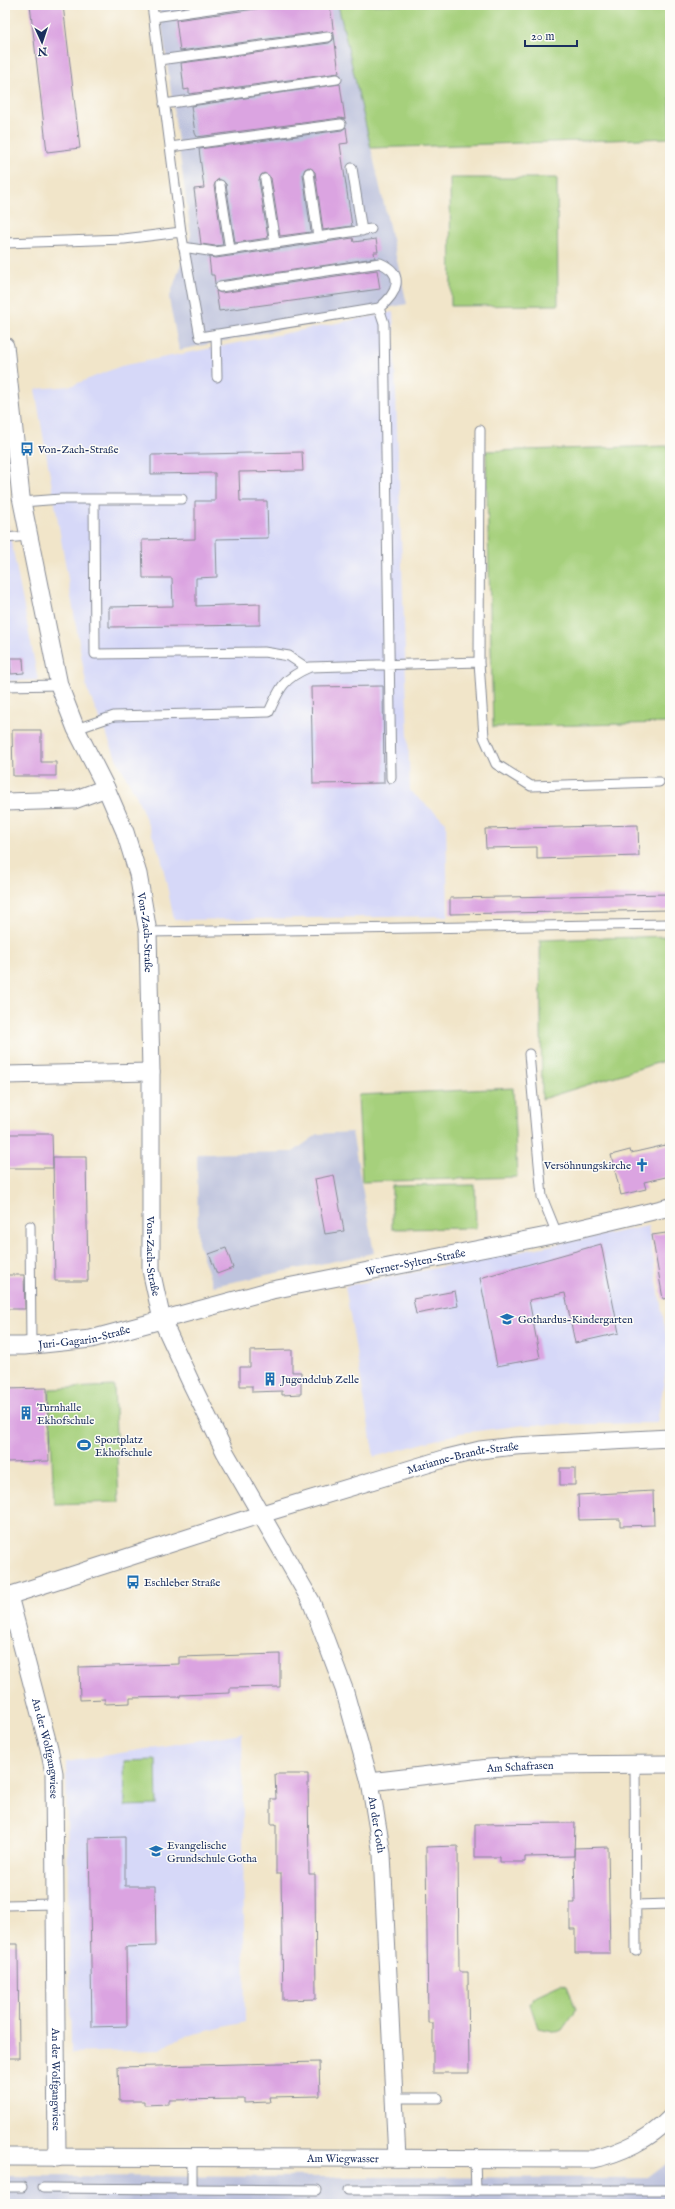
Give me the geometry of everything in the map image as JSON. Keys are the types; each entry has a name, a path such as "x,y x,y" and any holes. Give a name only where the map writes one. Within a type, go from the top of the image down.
{"street":[{"name":"Von-Zach-Straße","path":"5,346 7,392 22,502 59,685 76,729 106,788 125,832 138,874 148,932 151,1072 151,1270 162,1320 192,1385 226,1452 262,1514"},
{"path":"5,802 74,800 106,788"},
{"path":"5,1075 151,1072"},
{"name":"Werner-Sylten-Straße","path":"162,1320 279,1288 557,1234 670,1207"},
{"name":"Juri-Gagarin-Straße","path":"5,1346 32,1346 91,1339 162,1320"},
{"name":"Marianne-Brandt-Straße","path":"262,1514 447,1458 480,1450 561,1442 670,1438"},
{"path":"7,1596 262,1514"},
{"name":"An der Goth","path":"262,1514 311,1601 344,1688 370,1782 382,1854 397,2158"},
{"name":"An der Wolfgangwiese","path":"7,1596 49,1748 54,1773 57,2158"},
{"name":"Am Schafrasen","path":"370,1782 496,1768 670,1764"},
{"name":"Am Wiegwasser","path":"5,2157 542,2160 600,2157 633,2145 670,2118"}],"lane":[{"path":"152,5 183,247 200,337 379,308 389,300 397,287 396,277 389,267 380,263 220,287"},
{"path":"154,17 237,5"},
{"path":"159,60 328,38"},
{"path":"164,104 337,79"},
{"path":"170,147 341,124"},
{"path":"352,168 362,231"},
{"path":"309,173 318,237"},
{"path":"265,179 274,243"},
{"path":"220,185 230,249"},
{"path":"183,247 215,252 372,229"},
{"path":"5,243 124,239 181,232"},
{"path":"379,308 384,323 391,778"},
{"path":"216,334 217,377"},
{"path":"480,430 478,662 484,737 496,764 531,786 659,782"},
{"path":"94,499 95,654 264,652 289,656 307,668"},
{"path":"22,502 94,499 182,499"},
{"path":"5,538 28,536"},
{"path":"76,729 114,716 269,712 278,690 293,674 307,668 478,662"},
{"path":"5,686 59,685"},
{"path":"148,932 670,924"},
{"path":"529,1054 537,1160 542,1197 557,1234"},
{"path":"30,1226 32,1346"},
{"path":"634,1764 636,1951"},
{"path":"5,1905 55,1904"},
{"path":"636,1905 670,1904"},
{"path":"394,2098 438,2098"},
{"path":"192,2158 192,2189"},
{"path":"475,2159 476,2191"},
{"path":"5,2187 22,2187"},
{"path":"43,2188 317,2190"},
{"path":"349,2190 670,2190"}],"shaded area":[{"path":"159,5 338,5 407,304 179,350 169,299 191,235"},
{"path":"393,312 410,791 446,822 448,916 174,920 161,857 136,795 117,760 87,689 35,389 71,386 121,366"},
{"path":"5,509 38,680 5,681"},
{"path":"352,1132 374,1253 213,1286 198,1243 197,1154 293,1152 318,1134"},
{"name":"Gothardus-Kindergarten","path":"648,1226 669,1353 657,1423 524,1425 460,1433 374,1457 345,1286"},
{"name":"Evangelische Grundschule Gotha","path":"242,1733 245,2022 182,2037 158,2050 71,2053 66,1762"},
{"path":"670,2161 670,2204 5,2204 5,2176 648,2178"}],"green space":[{"path":"338,5 670,5 670,138 371,148"},
{"path":"450,178 557,178 558,305 451,306"},
{"path":"668,446 670,723 493,727 486,451"},
{"path":"670,936 670,1059 542,1099 540,940"},
{"path":"513,1088 517,1177 362,1182 358,1095"},
{"path":"475,1185 476,1228 392,1229 392,1186"},
{"name":"Sportplatz Ekhofschule","path":"114,1386 119,1502 54,1504 49,1389"},
{"path":"156,1760 157,1805 125,1806 124,1761"},
{"path":"561,1984 567,1986 576,2008 574,2013 562,2030 557,2032 538,2028 530,2004 533,1997"}],"building":[{"path":"30,5 63,5 80,148 47,152"},
{"path":"284,5 330,5 339,73 189,94 189,89 184,90 181,63 329,43 333,40 333,34 327,31 180,51 176,20"},
{"path":"340,84 345,119 340,118 197,137 195,133 191,106"},
{"path":"346,127 348,143 340,144 352,226 323,230 315,172 309,167 305,169 303,174 311,232 280,236 271,178 264,173 261,175 259,180 268,238 235,243 226,184 219,179 216,181 214,186 223,245 215,246 201,244 194,189 204,188 199,149 342,130"},
{"path":"353,238 354,242 376,239 378,252 374,252 375,258 219,281 215,284 214,275 211,275 209,257 216,258"},
{"path":"377,270 380,289 219,311 216,291 221,293"},
{"path":"302,452 303,471 239,472 240,501 267,501 268,538 216,539 217,577 196,578 196,606 260,604 260,625 109,627 109,607 173,606 172,578 143,578 142,540 195,539 195,501 215,501 215,473 151,474 151,455"},
{"path":"10,658 23,658 24,673 11,674"},
{"path":"383,686 384,783 313,784 311,687"},
{"path":"12,730 41,730 41,762 56,762 56,776 13,776"},
{"path":"638,825 639,856 537,859 537,847 486,848 485,829"},
{"path":"670,894 670,910 450,914 450,898"},
{"path":"5,1134 52,1134 53,1168 5,1168"},
{"name":"Versöhnungskirche","path":"670,1144 670,1176 644,1182 646,1189 621,1195 611,1155 630,1150 631,1153"},
{"path":"53,1157 86,1157 88,1281 55,1281"},
{"path":"334,1175 344,1231 325,1234 315,1179"},
{"path":"666,1233 670,1255 670,1298 663,1299 652,1235"},
{"path":"601,1244 619,1333 575,1343 565,1293 529,1300 540,1358 497,1366 480,1278"},
{"path":"226,1248 233,1268 217,1274 209,1254"},
{"path":"5,1275 24,1275 25,1309 5,1309"},
{"path":"455,1291 458,1306 416,1314 413,1299"},
{"name":"Jugendclub Zelle","path":"292,1350 292,1372 301,1372 301,1394 282,1395 282,1391 252,1392 252,1386 240,1386 240,1367 250,1367 250,1351"},
{"name":"Turnhalle Ekhofschule","path":"47,1388 49,1461 5,1462 5,1389"},
{"path":"560,1468 575,1468 575,1485 560,1485"},
{"path":"653,1491 654,1525 620,1526 620,1519 579,1520 578,1495"},
{"path":"280,1654 280,1687 230,1688 230,1693 180,1695 180,1697 130,1698 130,1703 105,1704 105,1699 80,1700 79,1667 179,1664 179,1657"},
{"path":"275,1774 308,1774 309,1874 315,1874 316,1999 283,2000 281,1874 276,1874 276,1824 271,1824 271,1799 276,1799"},
{"path":"575,1823 574,1856 525,1857 525,1862 500,1862 500,1857 475,1857 475,1824"},
{"path":"125,1837 125,1886 155,1886 156,1946 126,1947 127,2026 92,2027 89,1838"},
{"path":"458,1846 459,1972 468,1972 469,2073 433,2073 433,2023 428,2023 426,1847"},
{"path":"608,1847 610,1953 575,1953 575,1929 570,1929 570,1903 575,1903 574,1848"},
{"path":"5,1944 18,1944 19,2058 5,2058"},
{"path":"319,2062 320,2096 269,2097 270,2102 244,2103 244,2099 169,2100 169,2104 144,2105 144,2101 119,2101 118,2067"}],"place":[{"name":"Von-Zach-Straße","path":"27,449"},
{"name":"Versöhnungskirche","path":"642,1165"},
{"name":"Gothardus-Kindergarten","path":"507,1319"},
{"name":"Jugendclub Zelle","path":"270,1379"},
{"name":"Turnhalle Ekhofschule","path":"26,1413"},
{"name":"Sportplatz Ekhofschule","path":"84,1445"},
{"name":"Eschleber Straße","path":"133,1582"},
{"name":"Evangelische Grundschule Gotha","path":"156,1851"}]}
